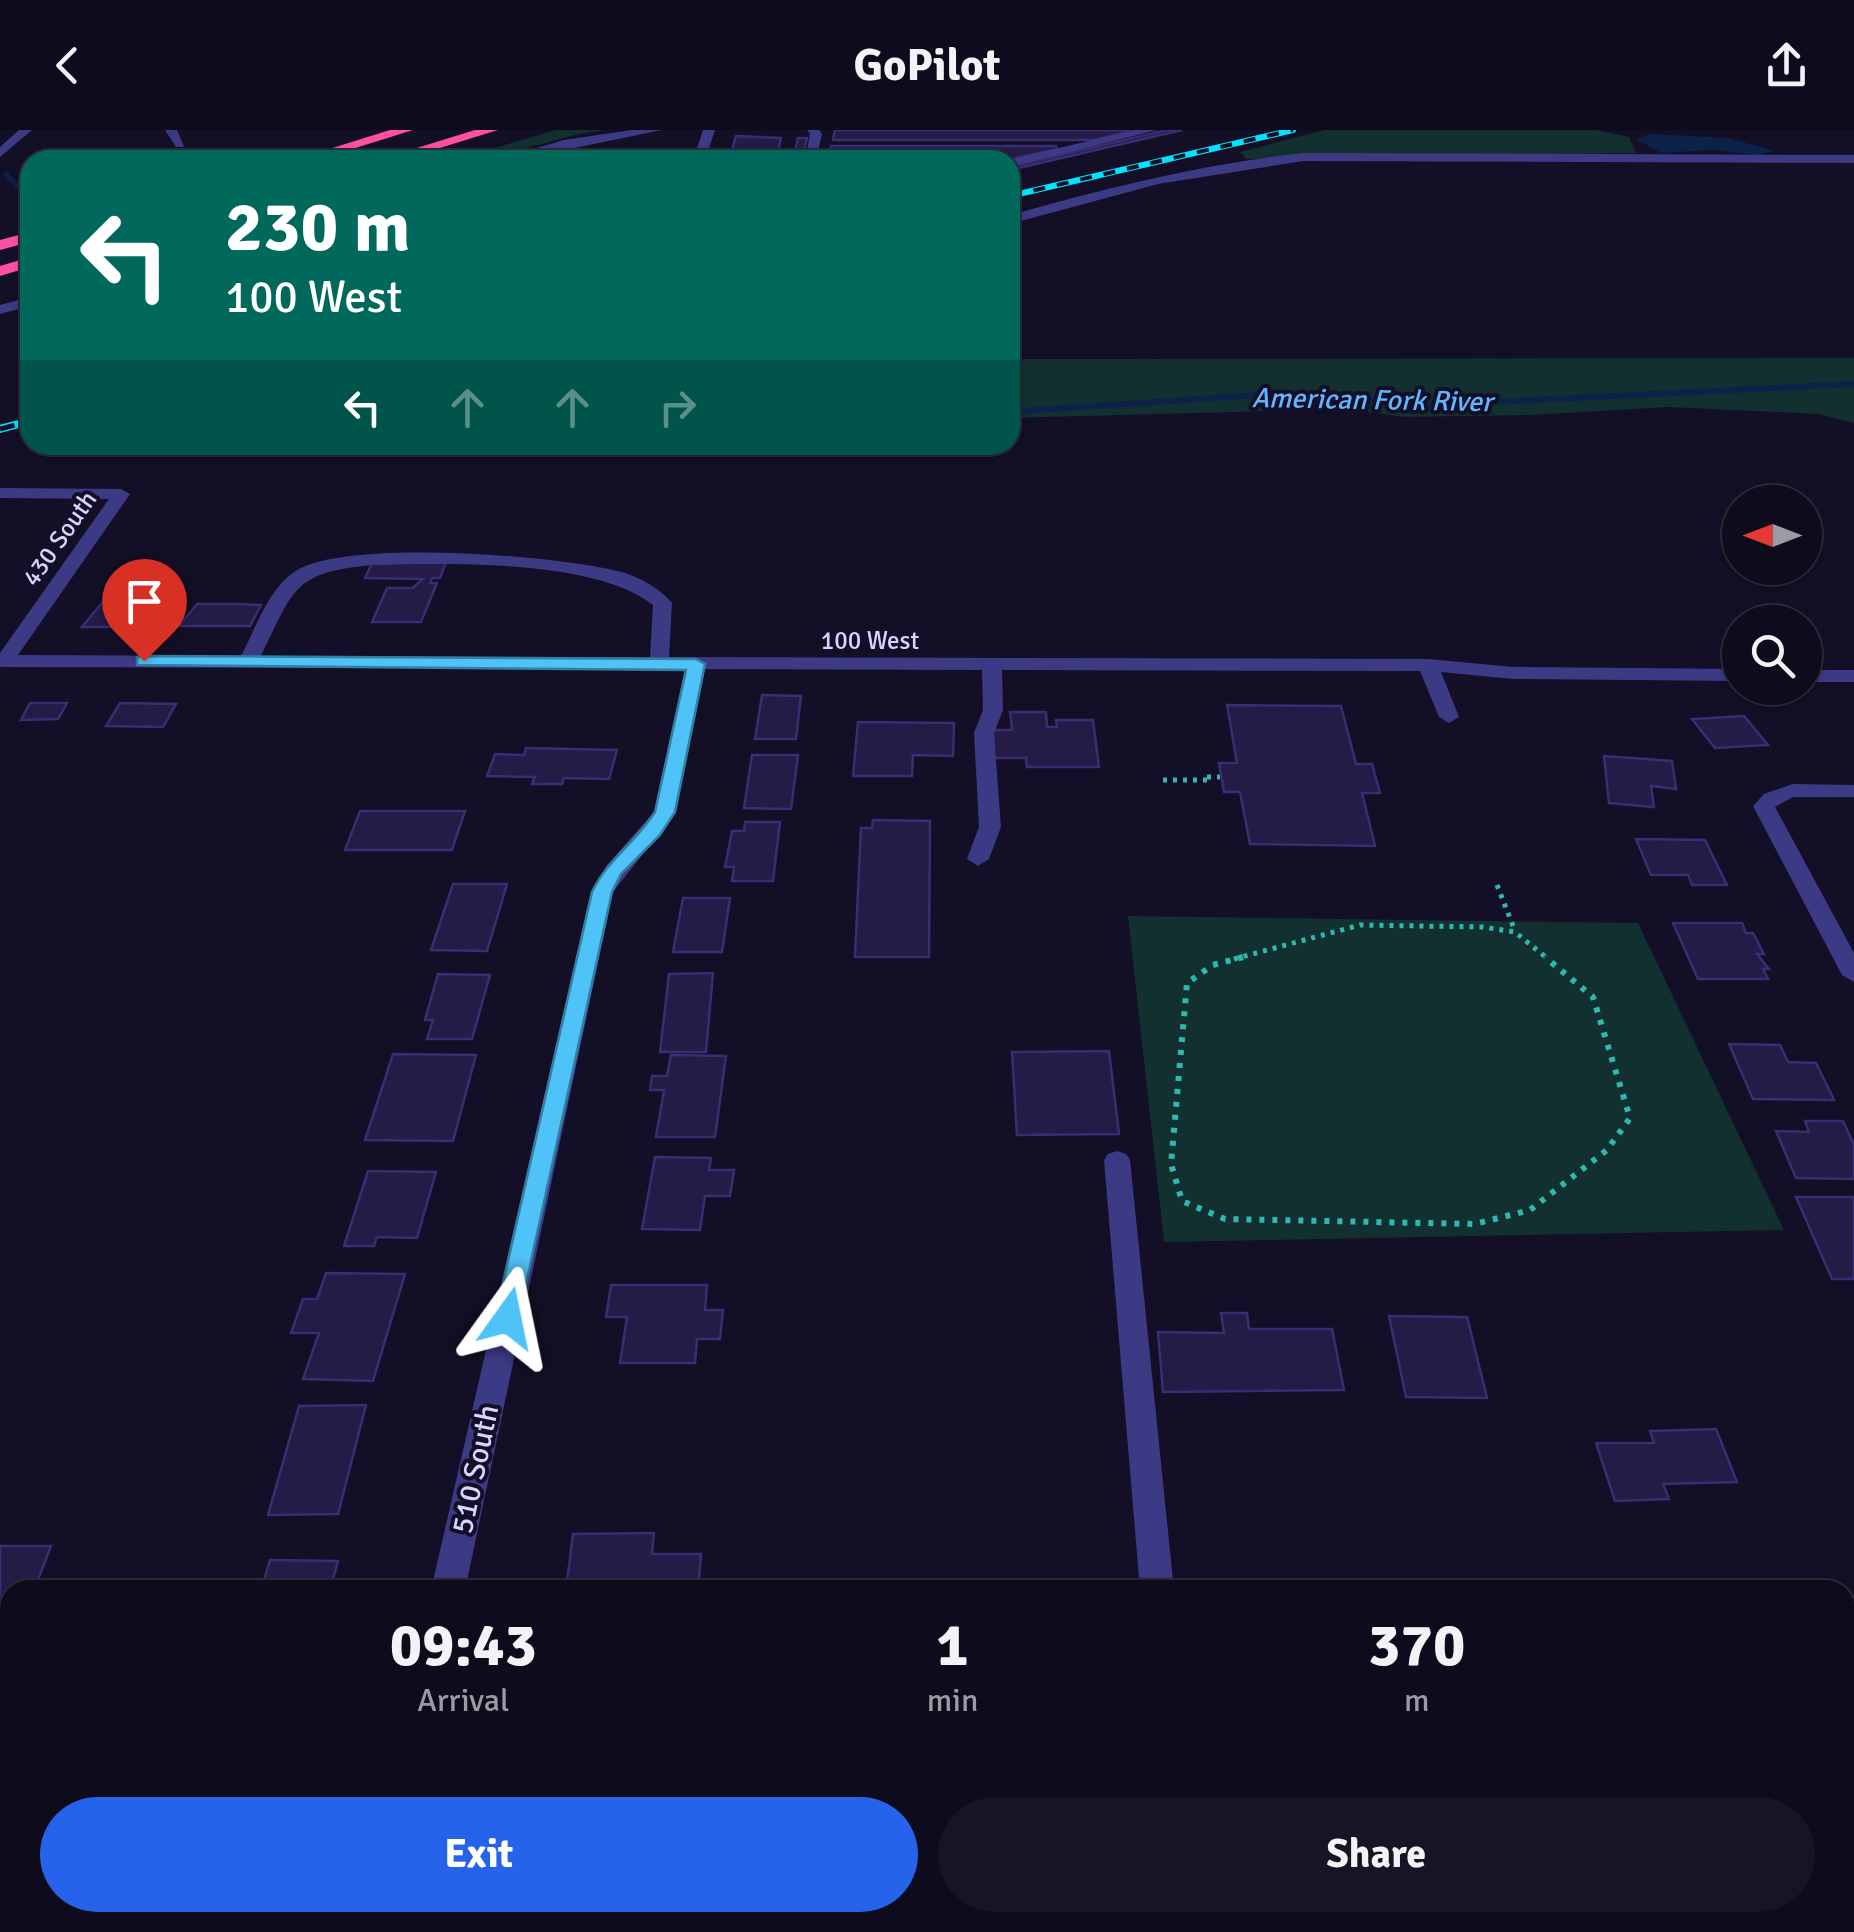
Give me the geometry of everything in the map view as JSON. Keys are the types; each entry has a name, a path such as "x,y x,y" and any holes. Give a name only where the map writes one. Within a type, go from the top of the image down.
{"highway":[{"path":"336,150 406,130"},
{"path":"420,150 491,130"}],"street":[{"path":"0,154 26,130"},
{"path":"170,130 180,144"},
{"path":"540,150 656,130"},
{"path":"1020,161 1151,130"},
{"path":"1020,217 1231,164 1303,158 1854,160"},
{"name":"430 South","path":"0,493 121,494 2,661"},
{"path":"248,662 287,590 311,569 362,560 447,560 578,570 620,578 645,588 663,603 658,664"},
{"name":"100 West","path":"2,661 1428,665 1512,673 1722,675"},
{"name":"510 South","path":"450,1580 602,892 612,871 653,830 665,812 696,664"},
{"path":"1428,665 1449,718"},
{"path":"978,858 990,827 984,734 992,710 992,666"},
{"path":"1822,676 1854,676"},
{"path":"1854,791 1786,792 1764,806 1854,975"},
{"path":"1117,1160 1156,1580"}],"path":[{"path":"1163,780 1220,777"},
{"path":"1497,885 1515,932 1593,997 1630,1118 1607,1150 1530,1210 1475,1224 1224,1219 1182,1201 1171,1164 1187,984 1213,965 1360,925 1482,927 1515,932"}],"green space":[{"path":"556,130 605,130 515,150 487,150"},
{"path":"1325,130 1596,130 1629,137 1636,153 1246,159 1240,152"},
{"path":"1854,358 1854,423 1818,414 1669,407 1531,415 1405,417 1344,409 1020,418 1020,359"},
{"path":"1128,916 1638,923 1784,1230 1164,1242"}],"water":[{"path":"1651,134 1728,138 1775,151 1757,155 1712,150 1661,153 1636,139"}],"building":[{"path":"835,130 1136,130 1094,140 833,140"},
{"path":"1167,130 1182,130 1020,168"},
{"path":"736,136 781,138 778,150 732,150"},
{"path":"798,138 807,138 804,150 795,150"},
{"path":"831,146 1057,149 1020,157 1020,150 830,150"},
{"path":"373,561 446,562 440,578 432,578 430,583 437,583 421,622 372,622 387,588 413,588 423,579 365,578"},
{"path":"111,592 171,593 157,616 125,618 118,627 82,627"},
{"path":"197,604 261,605 250,626 179,626"},
{"path":"762,695 801,696 796,739 755,739"},
{"path":"30,703 67,703 58,719 21,720"},
{"path":"120,703 176,704 163,727 106,726"},
{"path":"1227,705 1341,706 1356,764 1372,764 1380,793 1362,793 1375,846 1250,844 1240,792 1224,792 1219,763 1237,763"},
{"path":"1010,712 1046,712 1047,727 1057,727 1056,720 1093,720 1099,767 1027,767 1026,758 990,758 989,730 1012,730"},
{"path":"1744,716 1768,745 1715,748 1692,719"},
{"path":"858,722 954,723 953,756 913,755 912,776 853,776"},
{"path":"526,748 617,750 609,779 564,778 562,784 532,784 535,777 487,776 495,754 524,755"},
{"path":"752,755 798,755 791,809 744,808"},
{"path":"1604,756 1672,761 1676,789 1651,786 1654,807 1609,803"},
{"path":"360,811 465,811 452,850 345,850"},
{"path":"873,820 930,821 929,957 855,957 861,828 872,828"},
{"path":"745,822 780,822 773,881 732,881 734,867 725,867 732,831 744,831"},
{"path":"1636,839 1705,840 1727,885 1692,885 1688,875 1651,875"},
{"path":"453,884 507,884 487,951 431,950"},
{"path":"683,898 730,898 722,952 673,952"},
{"path":"1673,923 1742,923 1746,933 1753,933 1764,954 1757,954 1769,969 1763,969 1768,979 1698,979"},
{"path":"713,973 706,1052 660,1052 669,974"},
{"path":"438,974 490,975 472,1039 427,1039 433,1020 425,1020"},
{"path":"1729,1044 1780,1045 1788,1062 1816,1063 1834,1100 1753,1099"},
{"path":"1109,1051 1119,1134 1017,1135 1012,1052"},
{"path":"393,1054 476,1055 453,1141 365,1140"},
{"path":"671,1055 726,1056 715,1137 656,1137 664,1090 650,1090 652,1076 667,1076"},
{"path":"1805,1121 1843,1121 1854,1145 1854,1179 1796,1178 1776,1131 1809,1132"},
{"path":"655,1157 711,1158 709,1170 734,1170 730,1196 705,1196 700,1230 642,1229"},
{"path":"368,1171 436,1172 417,1238 377,1237 374,1246 344,1246"},
{"path":"1796,1197 1854,1197 1854,1279 1832,1279"},
{"path":"326,1273 405,1274 373,1381 303,1379 319,1333 291,1333 303,1299 317,1299"},
{"path":"611,1285 707,1285 705,1310 723,1310 720,1339 697,1339 695,1363 620,1363 627,1317 606,1317"},
{"path":"1221,1313 1247,1313 1249,1329 1332,1329 1344,1390 1163,1392 1158,1332 1224,1333"},
{"path":"1389,1316 1467,1317 1487,1398 1406,1397"},
{"path":"366,1405 338,1514 268,1515 299,1406"},
{"path":"1716,1429 1737,1482 1663,1484 1669,1499 1615,1501 1596,1443 1654,1443 1650,1431"},
{"path":"654,1533 652,1554 701,1554 699,1580 567,1580 573,1534"},
{"path":"0,1546 51,1546 38,1580 0,1580"},
{"path":"270,1560 338,1561 333,1580 264,1580"}],"waterway":[{"name":"American Fork River","path":"6,174 20,189"},
{"name":"American Fork River","path":"1020,411 1272,394 1432,405 1854,384"}],"railway":[{"path":"1020,194 1293,130"},
{"path":"0,429 20,424"}],"route":[{"path":"144,661 696,664 665,812 653,830 612,871 602,892 508,1318"}]}
